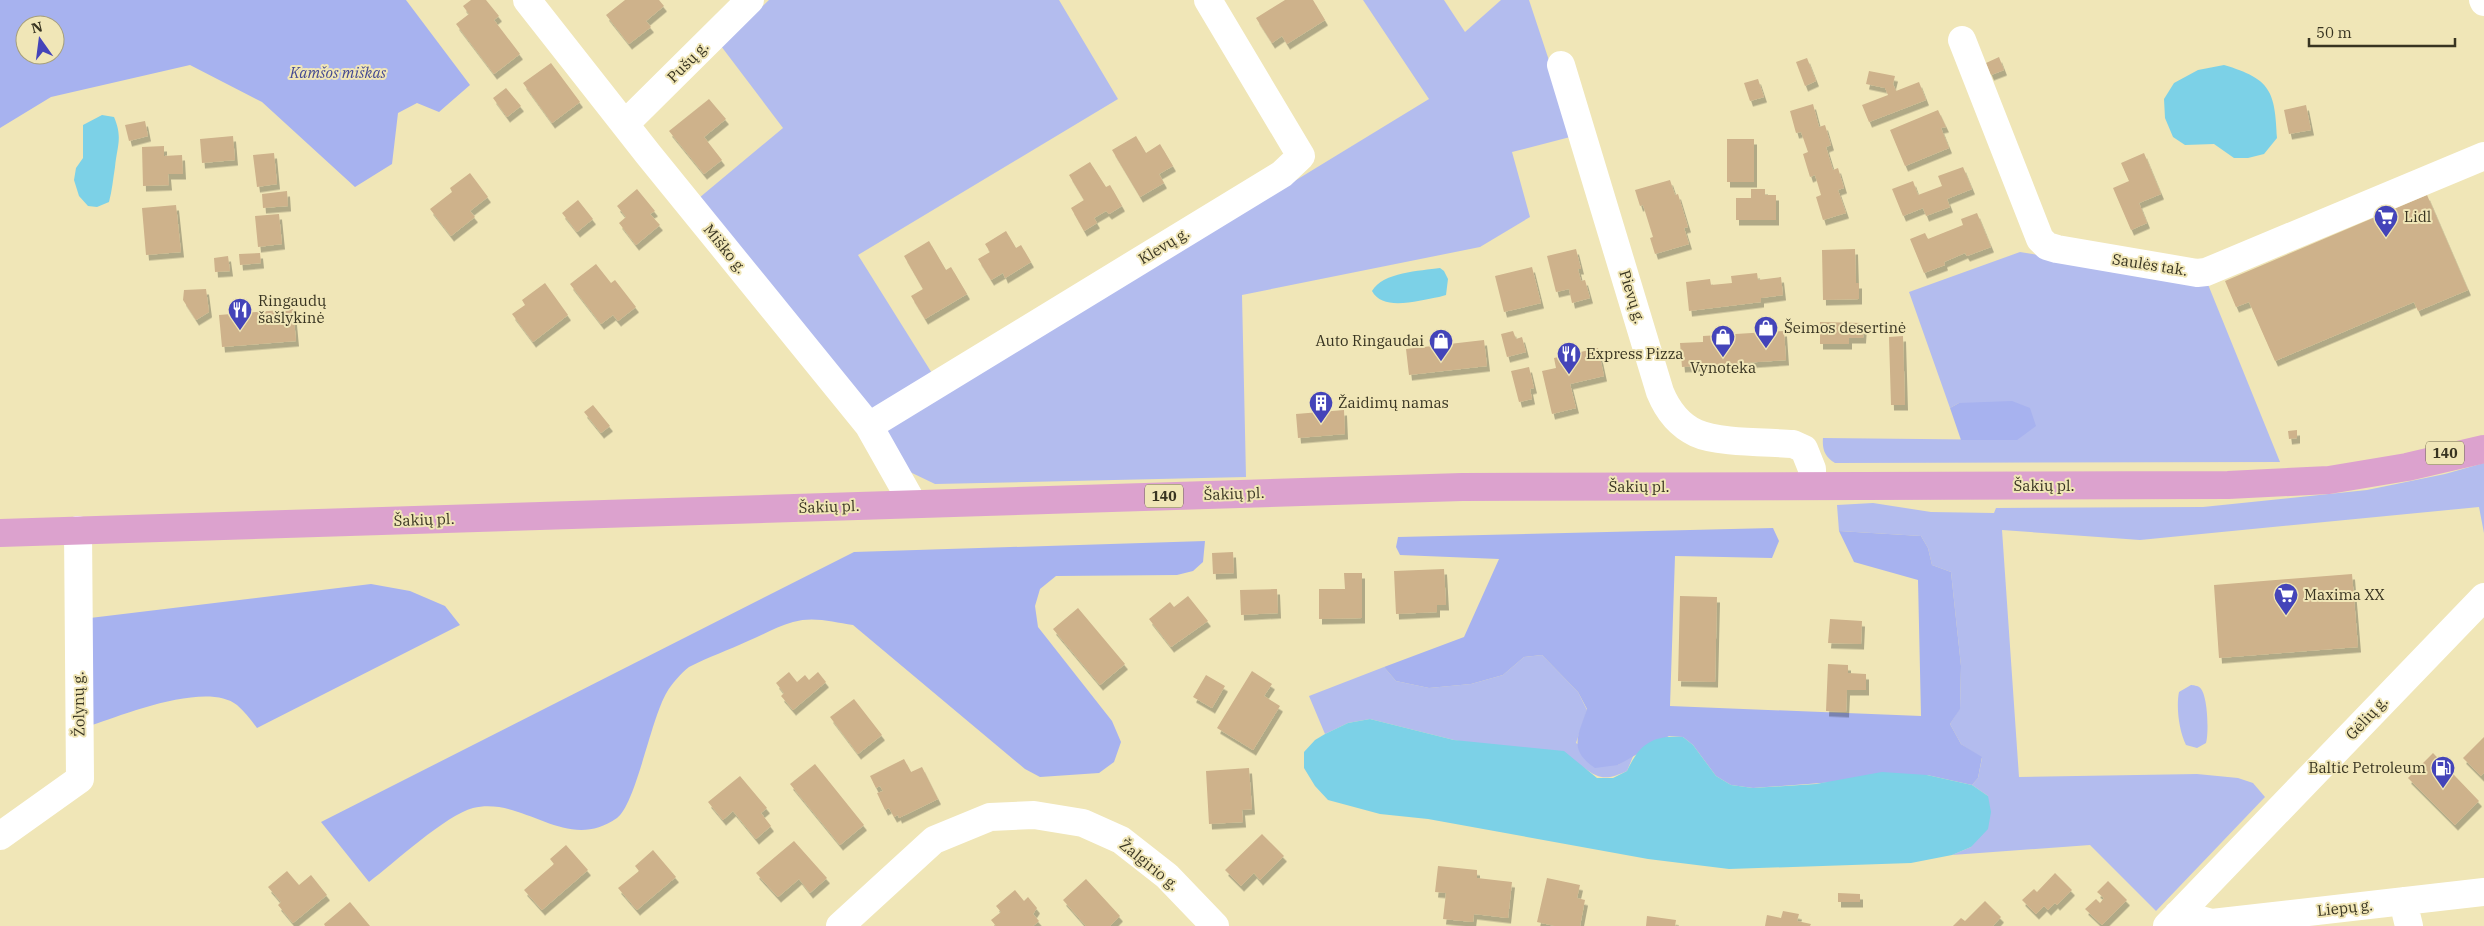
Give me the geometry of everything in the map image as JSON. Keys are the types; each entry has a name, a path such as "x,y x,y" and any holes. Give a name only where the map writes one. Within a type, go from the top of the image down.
{"main road":[{"name":"Šakių pl.","path":"2407,467 2484,439"},
{"name":"Šakių pl.","path":"0,533 1462,487 2228,484 2329,480 2407,467 2484,449"}],"street":[{"name":"Miško g.","path":"526,0 869,426 913,504"},
{"name":"Pušų g.","path":"625,124 750,0"},
{"name":"Klevų g.","path":"869,426 1282,174 1301,156 1208,0"},
{"name":"Saulės tak.","path":"1962,40 2040,239 2047,246 2057,250 2197,273 2206,272 2484,156"},
{"name":"Pievų g.","path":"1561,64 1666,407 1682,423 1696,433 1714,438 1793,444 1804,449 1812,469 1812,486"},
{"name":"Žolynų g.","path":"0,836 80,779 78,530"},
{"name":"Gėlių g.","path":"2172,920 2484,597"},
{"name":"Žalgirio g.","path":"840,926 934,840 990,817 1034,815 1083,823 1121,840 1167,876 1215,926"},
{"name":"Liepų g.","path":"2172,920 2212,923 2406,914 2484,892"}],"shaded area":[{"path":"769,0 1059,0 1118,99 858,255 945,394 1429,99 1363,0 1444,0 1465,32 1501,0 1529,0 1574,136 1512,152 1530,217 1480,247 1242,295 1246,477 935,484 910,472 699,198 783,128 721,46"},
{"path":"2224,65 2240,70 2261,82 2272,98 2277,138 2264,154 2248,158 2234,158 2214,144 2185,145 2173,137 2165,118 2164,99 2174,83 2198,70"},
{"path":"102,115 114,117 117,124 119,142 109,202 97,207 88,206 79,196 74,180 76,168 83,158 83,125"},
{"path":"2020,252 2207,282 2280,462 1835,463 1829,458 1824,450 1823,438 2017,440 1959,403 1950,408 1909,292"},
{"path":"1440,268 1448,279 1446,295 1412,302 1393,303 1377,297 1372,291 1384,280 1393,276"},
{"path":"2484,463 2484,533 2479,507 2140,540 2002,530 2019,777 2197,774 2238,778 2253,783 2265,797 2156,911 2090,845 1952,855 1971,847 1988,796 1972,785 1978,778 1982,758 1961,744 1950,724 1960,708 1961,666 1951,572 1932,565 1928,548 1921,536 1839,531 1837,505 1873,503 1931,512 1994,513 1996,508 2203,507 2367,490 2445,474"},
{"path":"1542,655 1578,692 1587,710 1576,743 1618,765 1634,754 1627,771 1609,777 1599,776 1583,767 1454,740 1370,719 1348,723 1325,734 1309,696 1384,667 1396,681 1429,688 1471,684 1503,675 1524,657"},
{"path":"2191,685 2202,690 2207,713 2206,743 2197,748 2186,745 2178,712 2179,692"},
{"path":"1370,719 1454,740 1564,751 1597,778 1613,778 1627,771 1643,747 1656,739 1683,737 1693,745 1716,776 1731,785 1753,788 1816,784 1882,772 1927,775 1972,785 1988,796 1991,812 1988,829 1971,847 1952,855 1911,863 1729,869 1648,859 1428,819 1380,814 1328,800 1315,786 1304,768 1304,752 1315,740 1325,734 1348,723"}],"green space":[{"name":"Kamšos miškas","path":"0,0 406,0 470,85 439,112 417,103 398,113 392,164 355,187 262,102 190,65 51,97 0,128"},
{"path":"2012,401 2030,408 2036,426 2017,440 1961,440 1950,408 1959,403"},
{"path":"1773,528 1779,541 1772,558 1675,556 1670,706 1921,716 1918,580 1854,562 1839,531 1921,536 1928,548 1932,565 1951,572 1961,666 1960,709 1950,724 1961,744 1982,757 1978,778 1972,785 1927,775 1753,788 1731,785 1716,776 1693,745 1683,737 1669,736 1618,765 1595,768 1581,755 1578,749 1578,735 1587,709 1578,692 1542,655 1524,657 1503,675 1471,684 1429,688 1396,681 1384,667 1464,637 1499,559 1400,555 1396,547 1398,537"},
{"path":"1205,541 1203,562 1193,571 1177,575 1056,576 1040,589 1035,606 1038,627 1112,721 1121,742 1114,762 1099,773 1040,777 1025,769 853,625 823,620 800,620 696,663 683,672 669,689 661,704 637,779 624,810 617,818 598,827 580,830 563,827 528,815 492,806 473,808 462,812 435,829 369,882 321,822 854,552"},
{"path":"371,584 410,591 445,606 460,625 257,728 237,705 224,699 206,696 166,702 92,725 90,618"}],"building":[{"path":"471,0 486,0 499,16 494,20 520,54 494,74 456,24 469,14 463,6"},
{"path":"625,0 659,0 664,6 646,21 651,27 629,44 606,15"},
{"path":"1285,0 1313,0 1325,20 1287,44 1282,36 1272,43 1256,18"},
{"path":"1999,57 2004,70 1991,75 1986,63"},
{"path":"1807,58 1816,81 1805,86 1796,62"},
{"path":"551,63 580,102 552,123 523,83"},
{"path":"1869,71 1895,76 1893,84 1896,91 1919,82 1926,100 1869,122 1862,105 1888,95 1885,88 1866,84"},
{"path":"1758,79 1764,97 1750,101 1744,83"},
{"path":"506,88 521,106 507,117 493,98"},
{"path":"709,99 726,119 704,137 722,160 704,174 669,131"},
{"path":"1813,104 1819,127 1825,125 1831,145 1826,147 1833,170 1838,168 1844,188 1838,190 1846,213 1823,220 1816,197 1821,195 1815,175 1810,177 1803,154 1808,152 1801,132 1796,133 1790,111"},
{"path":"2306,105 2311,130 2289,134 2284,110"},
{"path":"1938,110 1946,127 1941,128 1949,148 1905,166 1890,130"},
{"path":"145,121 148,136 129,141 125,125"},
{"path":"233,136 235,160 202,163 200,139"},
{"path":"1136,136 1146,153 1160,144 1173,166 1159,174 1164,183 1140,197 1112,150"},
{"path":"1727,139 1754,139 1754,182 1727,182"},
{"path":"164,146 164,156 182,155 183,174 168,174 169,185 143,186 142,147"},
{"path":"274,153 277,184 257,187 253,155"},
{"path":"2144,153 2161,194 2139,203 2147,223 2131,230 2113,188 2129,181 2121,163"},
{"path":"1090,162 1106,187 1110,185 1122,206 1109,214 1106,211 1094,218 1097,223 1084,231 1071,208 1084,200 1069,175"},
{"path":"1963,167 1972,189 1947,199 1950,207 1926,216 1923,208 1903,216 1892,189 1913,181 1918,195 1942,186 1938,176"},
{"path":"470,173 488,197 470,211 475,217 451,236 430,209 452,192 450,188"},
{"path":"1670,180 1675,195 1678,194 1688,227 1684,228 1689,244 1655,254 1650,238 1653,237 1643,205 1640,206 1635,190"},
{"path":"637,189 655,211 650,214 660,225 636,245 619,223 626,217 617,206"},
{"path":"1751,189 1765,189 1765,195 1776,195 1776,220 1736,220 1736,198 1751,198"},
{"path":"287,191 288,206 263,208 262,194"},
{"name":"Lidl","path":"2427,195 2468,290 2418,311 2414,302 2275,361 2249,302 2236,307 2225,281"},
{"path":"578,200 593,219 577,232 562,213"},
{"path":"176,205 181,252 146,255 142,208"},
{"path":"1977,213 1991,247 1967,256 1965,253 1944,262 1945,265 1924,273 1910,239 1925,233 1928,239 1963,225 1961,219"},
{"path":"279,214 282,244 258,247 255,216"},
{"path":"1006,231 1016,248 1021,245 1031,262 1005,278 1003,273 991,280 978,259 990,252 985,244"},
{"path":"929,241 946,270 951,267 967,294 925,319 911,296 923,289 904,256"},
{"path":"1576,249 1581,269 1578,269 1581,281 1585,280 1590,298 1572,303 1569,289 1556,292 1547,256"},
{"path":"1855,249 1856,283 1859,283 1859,299 1823,300 1822,250"},
{"path":"260,253 261,263 240,265 239,254"},
{"path":"228,256 230,271 215,272 214,258"},
{"path":"596,264 611,283 615,280 636,307 618,321 613,315 601,324 570,284"},
{"path":"1532,267 1541,303 1504,312 1495,276"},
{"path":"1757,273 1758,280 1781,277 1783,295 1761,298 1761,302 1689,311 1686,282 1710,279 1711,285 1732,283 1731,276"},
{"path":"545,283 568,315 533,342 512,314 525,305 522,300"},
{"path":"206,289 209,312 196,320 183,300 184,290"},
{"path":"293,309 296,341 222,347 219,315"},
{"path":"1820,322 1864,323 1863,338 1849,338 1849,344 1820,344"},
{"path":"1513,331 1516,339 1522,337 1526,352 1507,357 1501,334"},
{"path":"1784,331 1786,360 1682,367 1680,343 1703,342 1703,336"},
{"path":"1903,336 1905,405 1891,405 1889,337"},
{"path":"1484,340 1487,366 1409,375 1406,349"},
{"path":"1598,348 1604,376 1570,384 1576,408 1552,414 1542,371 1556,368 1554,358"},
{"path":"1529,367 1534,388 1530,389 1532,399 1519,402 1511,371"},
{"path":"593,405 610,426 601,433 584,412"},
{"name":"Žaidimų namas","path":"1344,410 1345,434 1298,438 1296,414"},
{"path":"2297,430 2297,438 2289,439 2288,431"},
{"path":"1233,552 1234,573 1213,574 1212,553"},
{"path":"1444,569 1446,605 1437,605 1437,612 1396,614 1394,571"},
{"path":"1344,573 1362,573 1362,618 1319,619 1319,589 1345,589"},
{"name":"Maxima XX","path":"2352,574 2358,647 2219,658 2214,585"},
{"path":"1277,589 1278,613 1241,615 1240,590"},
{"path":"1188,596 1208,621 1171,647 1149,619 1170,602 1174,607"},
{"path":"1680,596 1717,597 1715,682 1678,681"},
{"path":"1078,608 1125,664 1100,685 1053,629"},
{"path":"1830,619 1862,621 1861,644 1828,643"},
{"path":"1828,664 1848,665 1848,673 1866,674 1866,690 1847,690 1846,712 1826,711"},
{"path":"1252,671 1272,684 1264,696 1280,706 1253,750 1217,728"},
{"path":"789,672 797,682 805,675 809,680 818,672 826,682 793,710 781,696 784,693 776,683"},
{"path":"1206,675 1225,686 1212,708 1193,697"},
{"path":"854,699 882,735 858,754 830,717"},
{"path":"2484,737 2484,773 2481,776 2463,758"},
{"name":"Baltic Petroleum","path":"2433,753 2479,801 2455,825 2408,778"},
{"path":"904,759 911,772 922,767 938,799 899,818 898,815 894,817 889,808 885,810 877,793 883,791 880,786 876,788 870,776"},
{"path":"815,764 864,825 840,845 790,784"},
{"path":"1249,768 1252,809 1242,810 1243,822 1209,824 1206,771"},
{"path":"740,776 767,808 761,813 771,826 756,839 733,811 723,820 708,802"},
{"path":"1262,834 1284,856 1260,880 1254,873 1241,886 1225,870"},
{"path":"794,841 827,878 810,893 799,879 778,897 756,873"},
{"path":"566,845 588,870 542,910 524,890 554,864 550,859"},
{"path":"653,850 676,877 637,910 618,888 639,871 635,866"},
{"path":"1438,866 1477,870 1477,878 1512,882 1508,918 1474,914 1473,922 1443,919 1446,893 1435,892"},
{"path":"287,871 299,885 311,875 327,895 293,923 278,905 281,902 268,887"},
{"path":"2055,873 2072,890 2057,905 2055,903 2048,910 2044,906 2036,914 2022,900 2034,889 2037,892"},
{"path":"1547,878 1580,885 1577,898 1585,900 1580,926 1555,926 1537,922"},
{"path":"1086,879 1120,916 1110,926 1086,926 1063,900"},
{"path":"2108,881 2127,900 2102,925 2085,909 2096,899 2100,903 2104,898 2097,892"},
{"path":"1015,890 1024,901 1028,897 1037,908 1033,914 1039,921 1033,926 996,926 991,920 1001,912 996,906"},
{"path":"1838,893 1860,894 1860,902 1838,902"},
{"path":"1985,901 2001,917 1993,926 1953,926 1961,918 1965,921"},
{"path":"350,902 370,926 325,926 324,924"},
{"path":"1783,911 1799,914 1797,921 1811,924 1810,926 1765,926 1767,915 1781,918"},
{"path":"1647,916 1676,920 1675,926 1646,926"}],"place":[{"name":"Lidl","path":"2386,238"},
{"name":"Ringaudų šašlykinė","path":"240,331"},
{"name":"Šeimos desertinė","path":"1766,349"},
{"name":"Vynoteka","path":"1723,358"},
{"name":"Auto Ringaudai","path":"1441,362"},
{"name":"Express Pizza","path":"1569,375"},
{"name":"Žaidimų namas","path":"1321,424"},
{"name":"Maxima XX","path":"2286,616"},
{"name":"Baltic Petroleum","path":"2443,789"}]}
